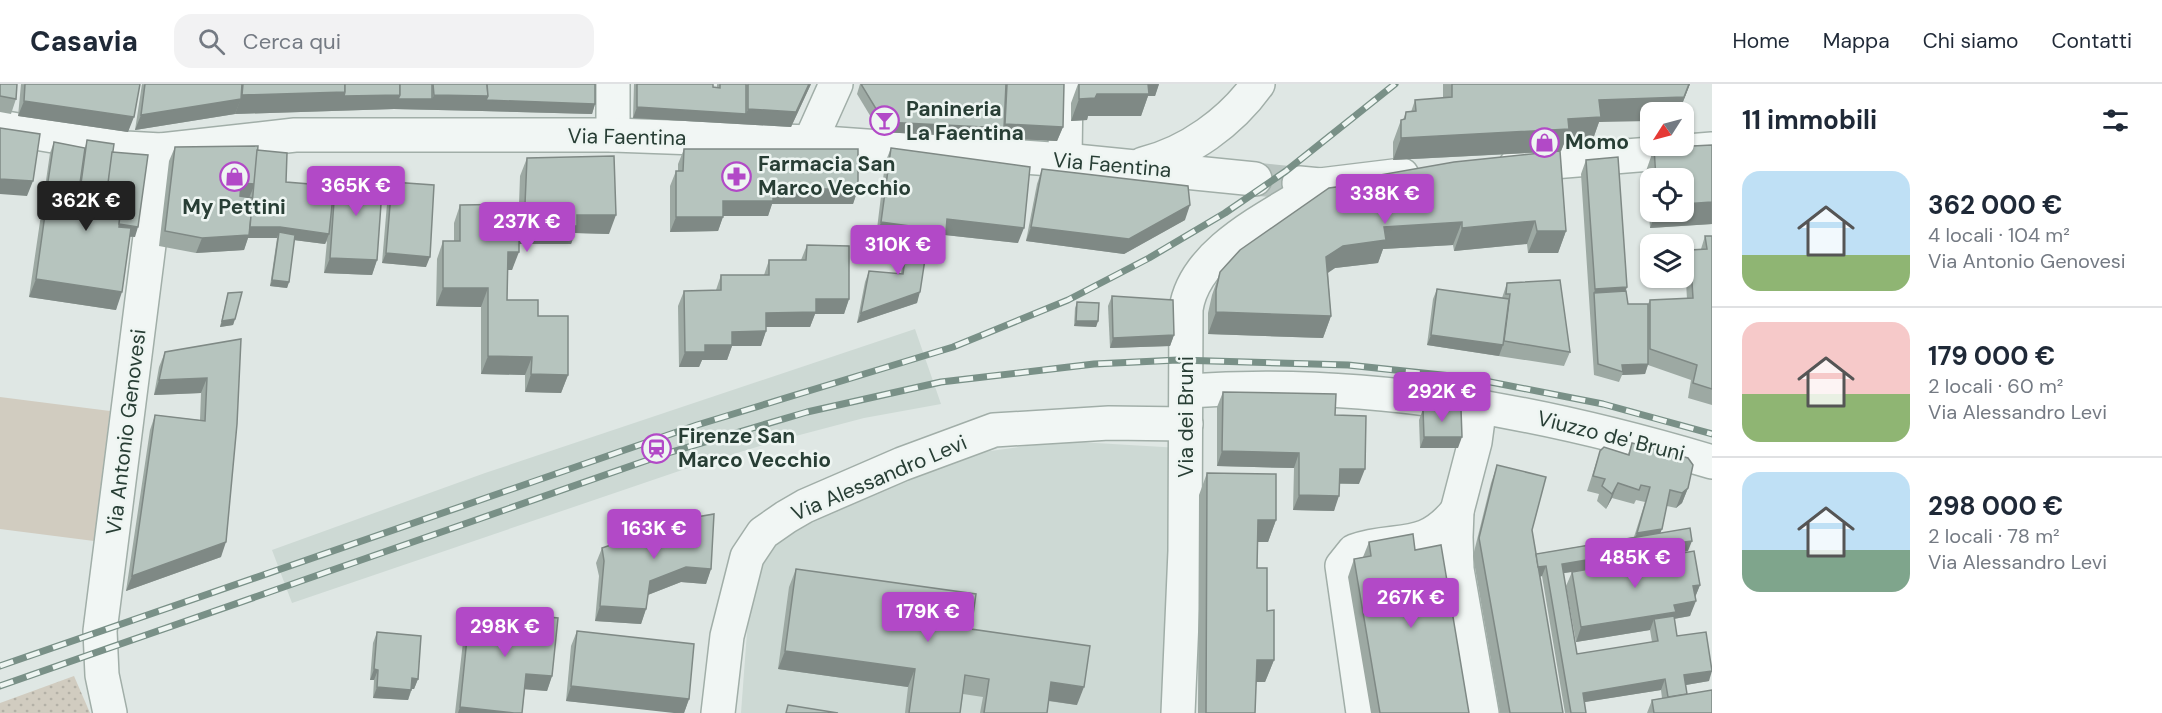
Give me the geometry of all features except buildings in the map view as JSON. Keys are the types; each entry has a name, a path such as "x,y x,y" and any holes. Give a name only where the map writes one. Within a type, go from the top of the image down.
{"street":[{"path":"612,84 613,135"},
{"path":"810,142 836,84"},
{"path":"1065,160 1066,84"},
{"path":"1132,166 1168,156 1190,146 1238,108 1258,84"},
{"name":"Via Faentina","path":"0,127 125,148 162,150 295,135 613,135 810,142 1065,160 1256,179"},
{"path":"1480,168 1712,149"},
{"name":"Via Antonio Genovesi","path":"110,713 102,675 100,631 162,150"},
{"name":"Via dei Bruni","path":"1178,713 1185,551 1186,309 1189,293 1203,268 1220,250 1307,184 1433,172"},
{"name":"Viuzzo de' Bruni","path":"1187,391 1335,388 1480,405 1615,435 1712,462"},
{"path":"1480,405 1475,442 1457,511 1458,575 1482,713"},
{"name":"Via Alessandro Levi","path":"718,713 727,636 747,557 758,540 774,524 805,506 880,473 994,430 1109,423 1186,424"},
{"path":"1363,713 1342,566 1354,551 1363,548 1417,541 1440,529 1457,511"},
{"path":"1417,541 1447,561 1458,575"}],"shaded area":[{"path":"915,329 941,404 864,418 688,468 292,603 272,550 485,473"},
{"path":"0,397 110,411 94,541 0,529"},
{"path":"1062,441 1180,448 1165,713 741,713 750,592 764,553 784,536 818,516 917,474 983,452"},
{"path":"74,676 90,713 0,713 0,703"}],"tunnel":[{"path":"1255,179 1294,183"}],"railway":[{"path":"0,666 697,425 953,347 1068,300 1149,258 1225,213 1286,171 1395,84"},
{"path":"0,686 668,453 807,412 941,382 1094,364 1178,360 1348,365 1470,378 1603,404 1712,434"}],"place":[{"name":"Panineria La Faentina","path":"885,121"},
{"name":"Momo","path":"1544,142"},
{"name":"My Pettini","path":"234,176"},
{"name":"Farmacia San Marco Vecchio","path":"737,176"},
{"name":"Firenze San Marco Vecchio","path":"657,448"}]}
